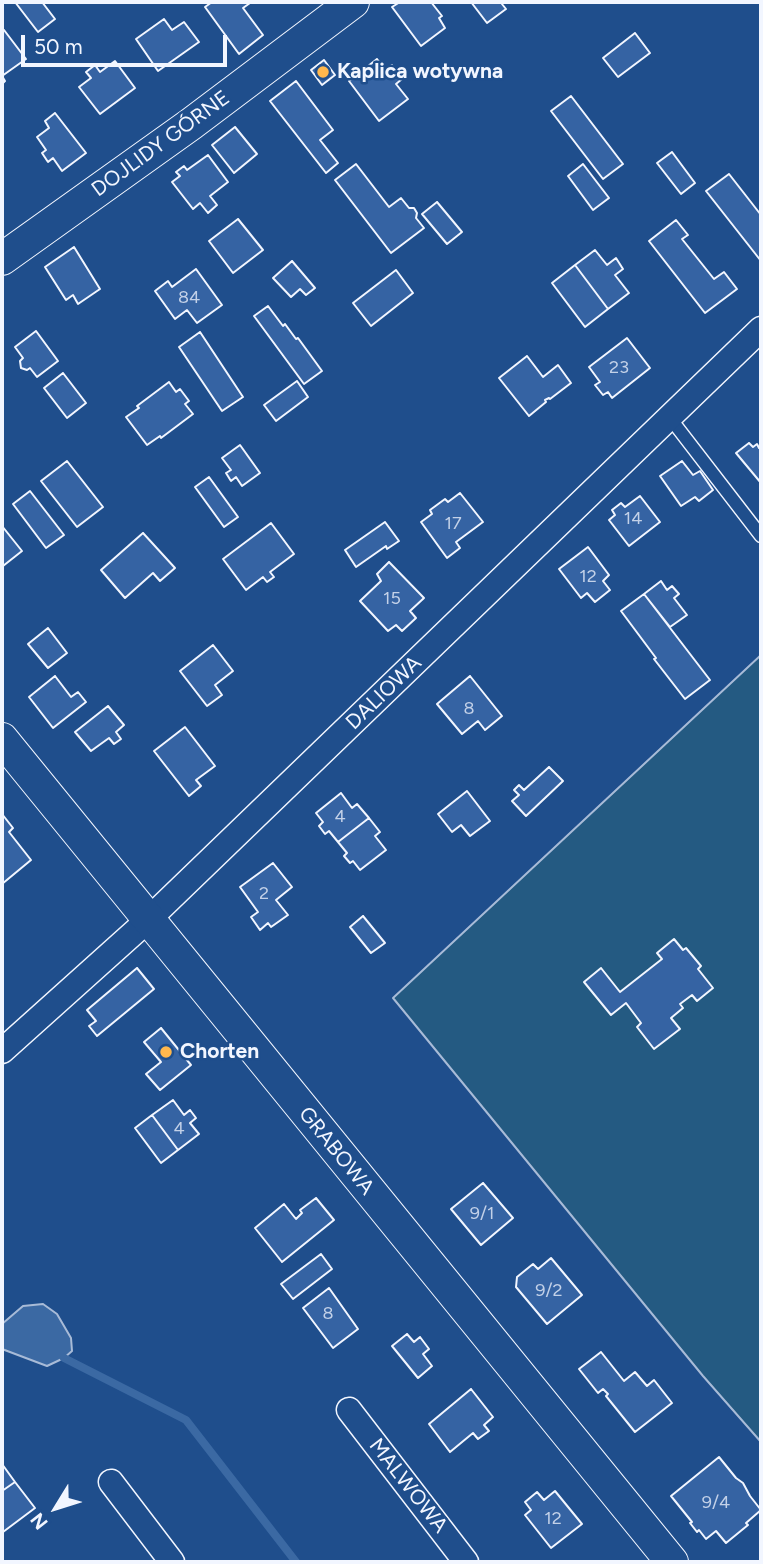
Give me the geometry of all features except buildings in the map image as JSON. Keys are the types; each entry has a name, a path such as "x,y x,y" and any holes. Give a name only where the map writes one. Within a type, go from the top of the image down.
{"street":[{"name":"DOJLIDY GÓRNE","path":"2,259 191,124 353,2"},
{"name":"DALIOWA","path":"2,1051 148,920 761,329"},
{"name":"GRABOWA","path":"2,739 673,1562"},
{"name":"MALWOWA","path":"349,1410 466,1562"},
{"path":"111,1482 172,1562"}],"lane":[{"path":"670,418 761,536"}],"shaded area":[{"path":"761,655 761,1442 703,1376 393,998"},
{"path":"43,1304 57,1314 71,1338 72,1351 47,1366 2,1349 2,1324 23,1306"}],"waterway":[{"path":"64,1358 186,1420 296,1562"}],"place":[{"name":"Kaplica wotywna","path":"323,72"},
{"name":"Chorten","path":"166,1052"}]}
